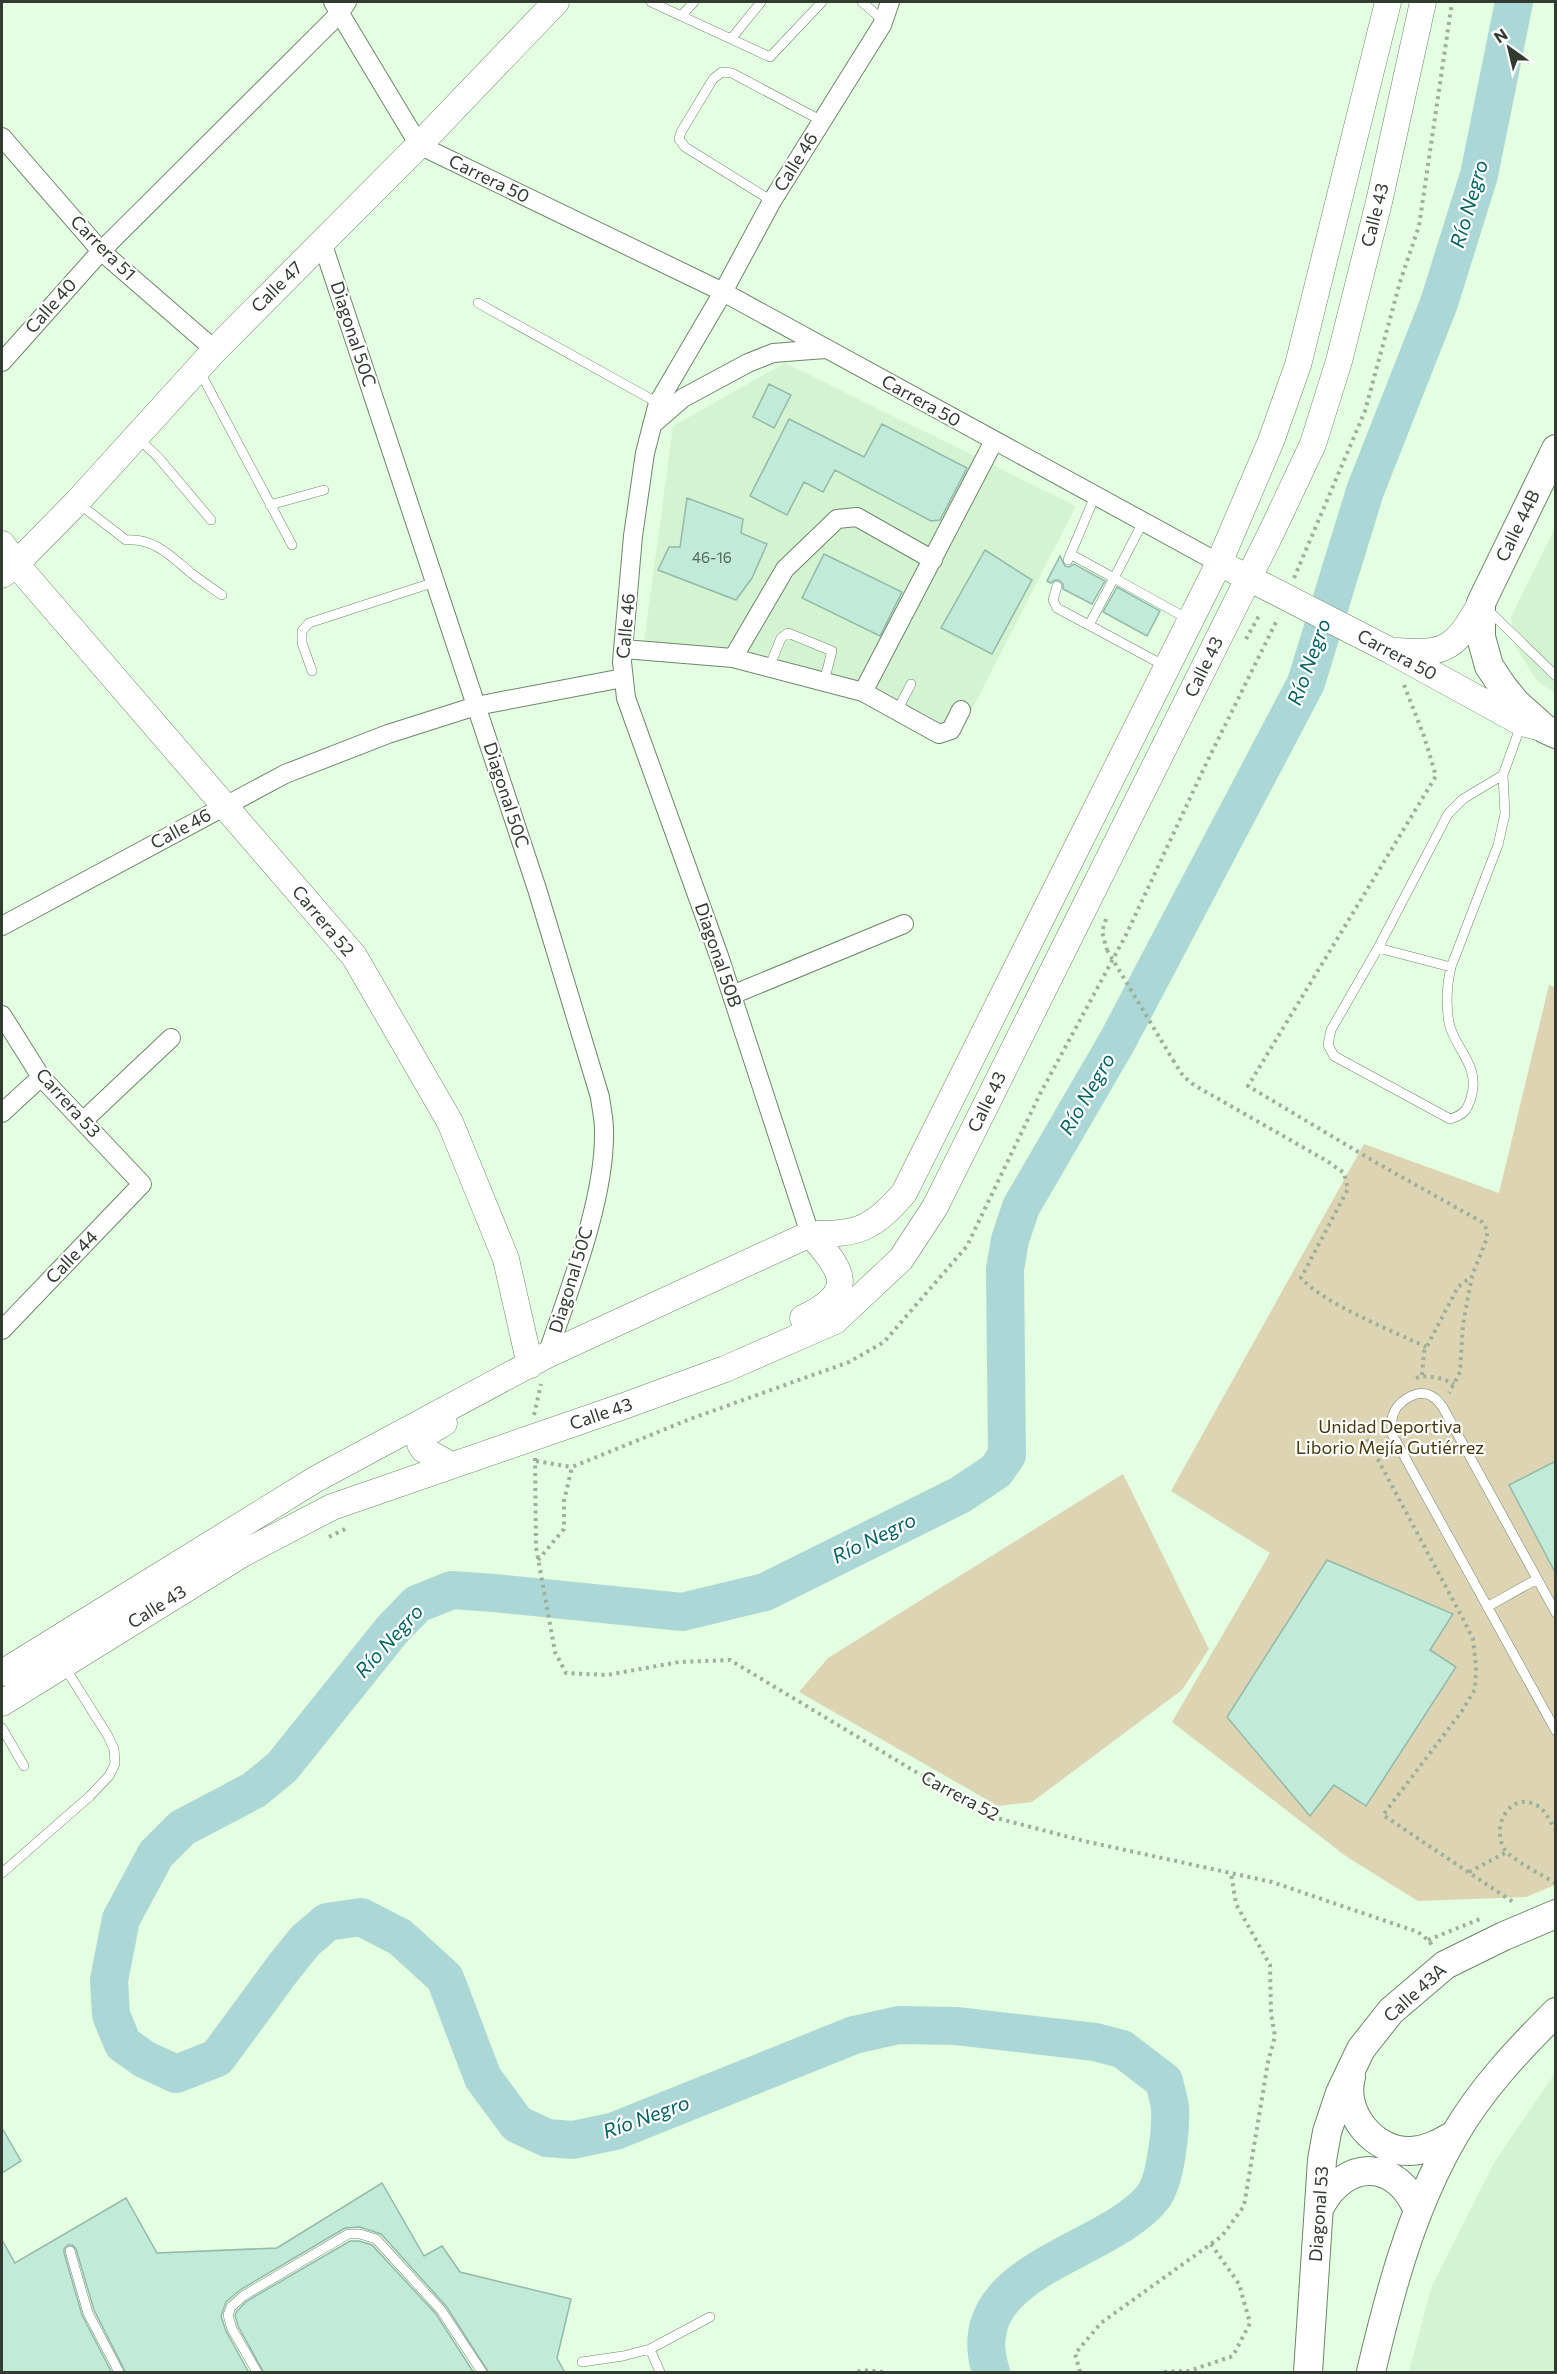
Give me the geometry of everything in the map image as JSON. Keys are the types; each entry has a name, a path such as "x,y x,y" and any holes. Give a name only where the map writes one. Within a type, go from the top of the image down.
{"main road":[{"name":"Calle 44B","path":"1541,728 1516,703 1489,666 1481,637 1481,603 1556,449"},
{"name":"Calle 43A","path":"1356,2061 1362,2049 1391,2011 1445,1965 1556,1914"},
{"path":"1371,2373 1387,2304 1418,2211 1454,2135 1478,2098 1516,2052 1556,2012"},
{"path":"1356,2061 1349,2085 1352,2109 1364,2130 1384,2145 1408,2151 1433,2148 1454,2135"},
{"name":"Diagonal 53","path":"1308,2373 1327,2132 1340,2093 1356,2061"},
{"path":"1320,2206 1328,2192 1340,2180 1354,2173 1371,2171 1387,2174 1401,2183 1412,2195 1418,2211"}],"street":[{"name":"Calle 47","path":"9,570 77,502 206,359 419,145 556,2"},
{"name":"Calle 46","path":"2,926 285,774 388,734 476,706 623,678 622,662 633,536 645,453 658,403 723,292 772,201 884,21 890,2"},
{"name":"Calle 43","path":"2,1673 316,1479 538,1360 810,1234 846,1234 864,1228 886,1215 904,1193 1191,620 1219,563 1271,441 1298,365 1388,2"},
{"name":"Calle 43","path":"2,1703 244,1552 322,1512 725,1369 835,1321 901,1259 935,1207 1313,444 1339,361 1379,202 1423,2"},
{"path":"101,251 340,6 419,145"},
{"name":"Carrera 51","path":"2,137 101,251 206,359"},
{"name":"Carrera 50","path":"419,145 723,292 1248,579 1541,728"},
{"name":"Diagonal 50C","path":"322,242 537,889 600,1097 604,1128 602,1166 594,1207 538,1360"},
{"name":"Calle 40","path":"2,362 101,251"},
{"path":"651,426 683,398 748,363 773,353 825,349"},
{"path":"863,692 994,441"},
{"path":"733,658 785,570 837,519 857,517 933,560"},
{"name":"Carrera 52","path":"2,544 9,570 225,805 354,956 450,1122 506,1258 538,1360"},
{"name":"Calle 44B","path":"1382,646 1424,654 1446,648 1464,632 1481,603"},
{"path":"624,649 733,658 863,692 939,734 951,730 961,710"},
{"name":"Diagonal 50B","path":"623,678 627,698 732,995 810,1234"},
{"path":"732,995 904,924"},
{"name":"Carrera 53","path":"2,1015 41,1077 142,1184"},
{"path":"83,1121 171,1038"},
{"path":"2,1113 41,1077"},
{"name":"Calle 44","path":"2,1330 142,1184"},
{"path":"624,1406 644,1387 745,1345 822,1309 837,1293 841,1282 838,1268 810,1234"},
{"path":"450,1465 424,1450 420,1444 422,1438 488,1398 498,1382"}],"lane":[{"path":"651,2 770,57 822,2"},
{"path":"681,16 694,2"},
{"path":"731,39 761,2"},
{"path":"862,2 884,21"},
{"path":"772,201 685,147 679,139 713,79 722,72 732,73 822,121"},
{"path":"478,303 658,403"},
{"path":"206,359 270,505 292,545"},
{"path":"136,437 158,457 211,520"},
{"path":"270,505 324,490"},
{"path":"1095,496 1069,557 1114,578 1191,620"},
{"path":"77,502 126,540 137,539 163,549 222,595"},
{"path":"1089,625 1143,522"},
{"path":"312,671 302,643 302,631 309,623 435,582"},
{"path":"1057,586 1053,600 1057,608 1167,667"},
{"path":"1481,603 1556,676"},
{"path":"769,668 781,638 788,633 832,651 824,682"},
{"path":"897,711 911,684"},
{"path":"1503,775 1505,814 1498,845 1451,967 1448,981 1449,1024 1468,1061 1475,1086 1468,1109 1460,1116 1450,1119 1334,1056 1328,1045 1331,1030 1378,948 1448,814 1463,799 1503,775 1541,728"},
{"path":"1378,948 1451,967"},
{"path":"1556,1613 1442,1406 1430,1395 1420,1394 1408,1398 1393,1413 1392,1434 1556,1731"},
{"path":"1487,1607 1537,1579"},
{"path":"2,1873 90,1796 109,1776 115,1764 114,1749 108,1736 63,1665"},
{"path":"2,1728 24,1766"},
{"path":"257,2373 232,2329 228,2315 231,2307 243,2296 348,2234 360,2234 376,2239 441,2310 482,2373"},
{"path":"70,2251 88,2313 119,2373"},
{"path":"582,2362 623,2356 650,2349 710,2317"},
{"path":"650,2349 660,2373"}],"path":[{"path":"1382,646 1424,736 1436,776 1248,1086 1374,1162 1482,1222 1487,1230 1487,1238 1472,1276 1463,1324 1460,1372 1442,1406"},
{"path":"1107,950 1183,1076 1194,1085 1344,1173 1348,1189 1301,1278 1310,1287 1426,1347"},
{"path":"1422,1376 1426,1347 1458,1287 1472,1276"},
{"path":"534,1436 538,1360"},
{"path":"1407,1381 1422,1376 1454,1384"},
{"path":"1383,1409 1367,1439 1473,1639 1476,1666 1475,1689 1462,1711 1383,1815 1516,1904"},
{"name":"Carrera 52","path":"534,1436 536,1547 555,1652 566,1673 607,1675 679,1662 730,1660 989,1815 1084,1841 1272,1882 1418,1932 1434,1948"},
{"path":"1556,1831 1537,1805 1523,1802 1510,1808 1501,1820 1498,1836 1506,1852 1556,1884"},
{"path":"1469,1872 1506,1852"},
{"path":"1080,2373 1075,2354 1101,2323 1222,2236 1244,2206 1268,2062 1275,2036 1271,2014 1270,1965 1236,1904 1231,1873"},
{"path":"1164,2373 1189,2371 1233,2356 1250,2323 1239,2284 1211,2244"},
{"path":"858,2373 861,2370 883,2373"}],"shaded area":[{"path":"785,363 1076,506 960,733 724,653 644,642 673,426"},
{"path":"1555,528 1555,693 1537,681 1515,646 1511,617"},
{"path":"1555,2073 1555,2372 1409,2372 1431,2288 1494,2163"}],"green space":[{"name":"Unidad Deportiva Liborio Mejía Gutiérrez","path":"1549,985 1555,987 1555,1885 1526,1897 1418,1901 1347,1857 1172,1722 1270,1553 1171,1491 1364,1144 1499,1193"},
{"path":"1123,1474 1209,1649 1182,1690 1032,1802 998,1806 799,1692 828,1658"}],"building":[{"path":"769,384 791,395 774,428 753,417"},
{"path":"789,419 864,457 882,424 967,468 940,520 931,521 835,470 823,492 804,482 787,515 750,496"},
{"path":"687,498 743,519 741,533 767,544 752,578 736,600 658,570 669,547 680,547"},
{"path":"985,550 1032,580 992,654 941,628"},
{"path":"824,554 902,592 880,636 802,598"},
{"path":"1060,556 1065,566 1069,567 1074,564 1105,581 1092,604 1063,589 1063,584 1059,580 1051,583 1047,581"},
{"path":"1117,587 1160,611 1147,636 1103,612"},
{"path":"1556,1461 1556,1574 1509,1485"},
{"path":"1327,1560 1453,1614 1430,1650 1456,1667 1366,1806 1334,1785 1310,1816 1227,1717"},
{"path":"2,2128 21,2161 2,2173"},
{"path":"382,2183 424,2256 442,2246 460,2272 571,2299 557,2358 565,2373 489,2373 446,2306 381,2234 360,2227 345,2228 240,2290 226,2302 221,2316 226,2331 249,2373 126,2373 94,2310 76,2249 68,2245 64,2253 82,2315 112,2373 2,2373 2,2240 15,2263 126,2198 157,2253 277,2248"},
{"path":"350,2241 372,2245 436,2314 474,2373 264,2373 238,2326 235,2315 237,2311 247,2301"}],"waterway":[{"name":"Río Negro","path":"991,2372 987,2337 996,2309 1016,2287 1042,2268 1131,2217 1153,2197 1158,2189 1167,2154 1170,2128 1170,2108 1164,2081 1122,2049 1095,2042 956,2026 899,2025 854,2035 615,2131 573,2140 547,2138 517,2124 483,2078 445,1978 400,1937 361,1917 327,1922 305,1941 217,2058 176,2074 144,2059 123,2044 111,2015 109,1980 121,1919 156,1854 182,1828 254,1790 282,1767 392,1630 417,1604 452,1590 682,1612 765,1592 960,1495 996,1471 1007,1455 1005,1269 1010,1240 1021,1207 1118,1040 1306,683 1365,491 1439,303 1479,175 1514,2"}]}
